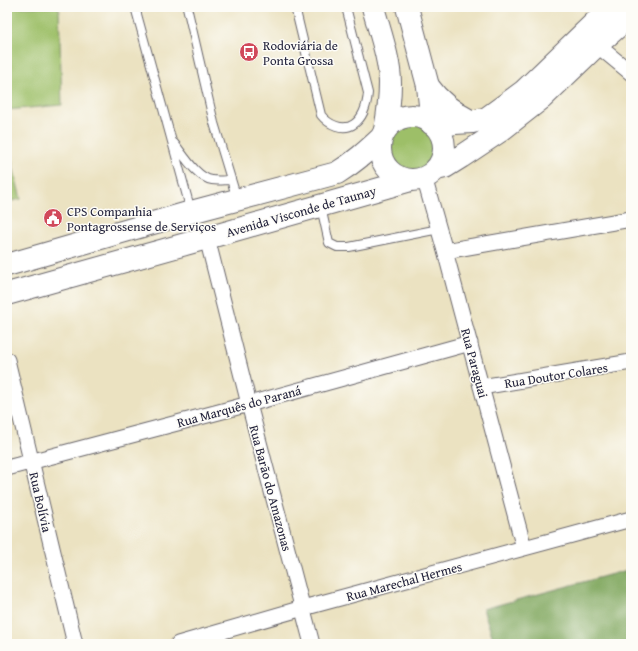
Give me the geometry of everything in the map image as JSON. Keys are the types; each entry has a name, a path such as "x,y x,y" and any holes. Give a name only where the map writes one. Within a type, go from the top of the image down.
{"main road":[{"path":"373,7 389,66 390,83 389,106 380,145 380,153 386,167 391,172 404,179 424,175 440,162 443,156 444,148 440,133 434,125 428,86 409,8"},
{"path":"434,125 472,122 487,118 524,91 611,7"},
{"name":"Avenida Visconde de Taunay","path":"7,294 207,238 424,175 445,167 500,131 542,98 631,15"},
{"path":"428,86 449,109 472,122"},
{"name":"Avenida Visconde de Taunay","path":"8,265 191,212 234,190 337,173 365,153 391,124 398,119 414,116 422,118 434,125"}],"street":[{"path":"597,46 631,73"},
{"name":"Rua Paraguai","path":"424,175 524,548"},
{"path":"445,251 631,219"},
{"name":"Rua Barão do Amazonas","path":"207,238 312,644"},
{"name":"Rua Marquês do Paraná","path":"7,468 249,404 470,343"},
{"name":"Rua Bolívia","path":"7,360 75,644"},
{"name":"Rua Doutor Colares","path":"481,387 631,362"},
{"name":"Rua Marechal Hermes","path":"178,644 303,608 631,519"}],"lane":[{"path":"135,7 191,212"},
{"path":"187,7 214,123 234,190"},
{"path":"295,7 321,115 330,124 348,127 354,125 363,113 368,93 346,7"},
{"path":"171,139 201,175 234,190"},
{"path":"320,205 329,243 337,246 349,247 439,229"}],"green space":[{"path":"7,7 59,7 62,105 7,110"},
{"path":"412,123 421,125 432,134 437,148 435,157 426,168 412,173 403,171 392,162 387,148 389,139 398,128"},
{"path":"7,142 21,199 7,202"},
{"path":"631,569 631,644 495,644 483,609"}],"place":[{"name":"Rodoviária de Ponta Grossa","path":"249,52"},
{"name":"CPS Companhia Pontagrossense de Serviços","path":"53,218"}]}
